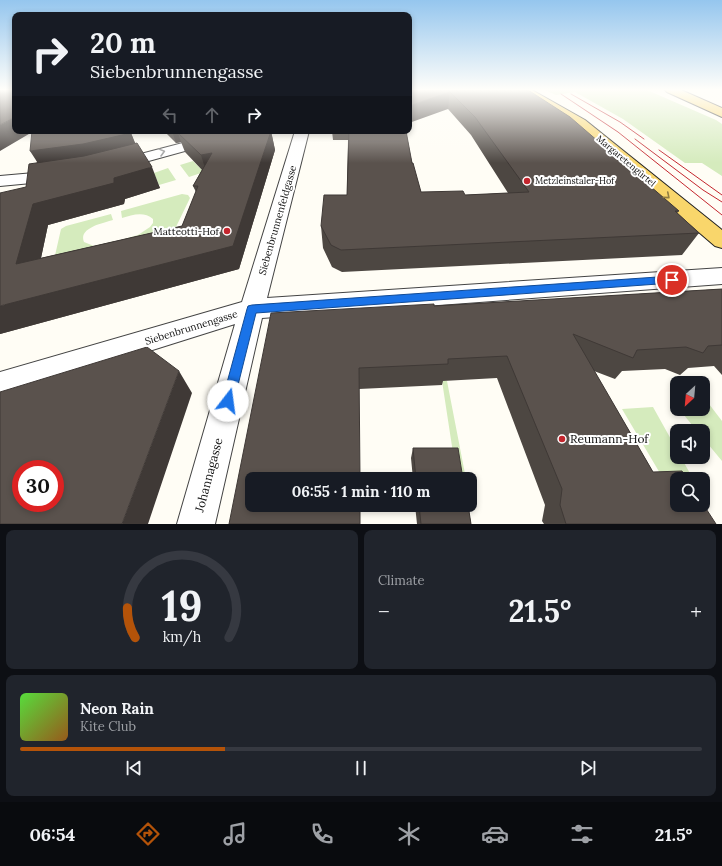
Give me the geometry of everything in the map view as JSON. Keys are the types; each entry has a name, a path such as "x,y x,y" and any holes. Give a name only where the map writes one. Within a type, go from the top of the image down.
{"main road":[{"name":"Margaretengürtel","path":"565,114 580,123 722,241"}],"street":[{"name":"Siebenbrunnenfeldgasse","path":"252,309 301,134"},
{"path":"100,168 198,143"},
{"path":"0,181 50,177 72,173"},
{"name":"Siebenbrunnengasse","path":"0,385 252,309 722,276"},
{"name":"Johannagasse","path":"196,524 252,309"}],"green space":[{"path":"615,114 703,114 716,120 722,124 722,176 702,163 685,163"},
{"path":"193,161 204,172 189,177 180,165"},
{"path":"168,168 176,180 159,185 154,173"},
{"path":"182,194 188,195 190,198 174,231 125,244 124,239 138,235 150,227 153,223 153,219 142,214 122,218 121,211"},
{"path":"111,214 113,220 92,227 83,237 84,242 94,246 115,241 115,247 54,260 61,229 66,226"},
{"path":"442,381 447,381 465,472 456,472"},
{"path":"710,405 722,421 722,461 710,446 710,424 691,424 685,416 710,416"},
{"path":"653,407 670,437 670,464 685,464 689,472 670,472 670,490 622,409"}],"building":[{"path":"0,114 12,114 12,119 0,125"},
{"path":"472,114 566,114 679,211 675,211 699,233 341,250 331,245 321,226 324,195 347,195 349,134 407,134 412,163 421,192 463,191 465,195 529,192"},
{"path":"32,134 127,134 83,144 30,151"},
{"path":"179,134 270,134 233,246 0,306 0,193 26,187 29,164 84,156 137,143 152,167 114,178 114,183 33,204 16,264 182,226 198,186 193,186 212,153 201,155"},
{"path":"722,289 722,345 708,346 703,353 686,347 637,350 633,358 573,334 653,472 682,471 683,472 670,472 670,512 708,512 716,524 566,524 560,505 562,489 507,356 448,359 448,364 359,368 360,472 245,472 245,512 360,512 360,524 229,524 271,313 434,304 434,306"},
{"path":"147,347 179,371 122,524 0,524 0,392"},
{"path":"413,448 458,448 462,472 415,472"},
{"path":"420,512 469,512 471,524 421,524"}],"tram line":[{"path":"592,114 618,132 722,215"},
{"path":"607,114 644,139"},
{"path":"635,139 703,190 722,202"},
{"path":"659,150 722,195"}],"place":[{"name":"Metzleinstaler-Hof","path":"527,181"},
{"name":"Matteotti-Hof","path":"227,231"},
{"name":"Reumann-Hof","path":"562,439"}],"route":[{"path":"228,401 252,309 672,280"}]}
